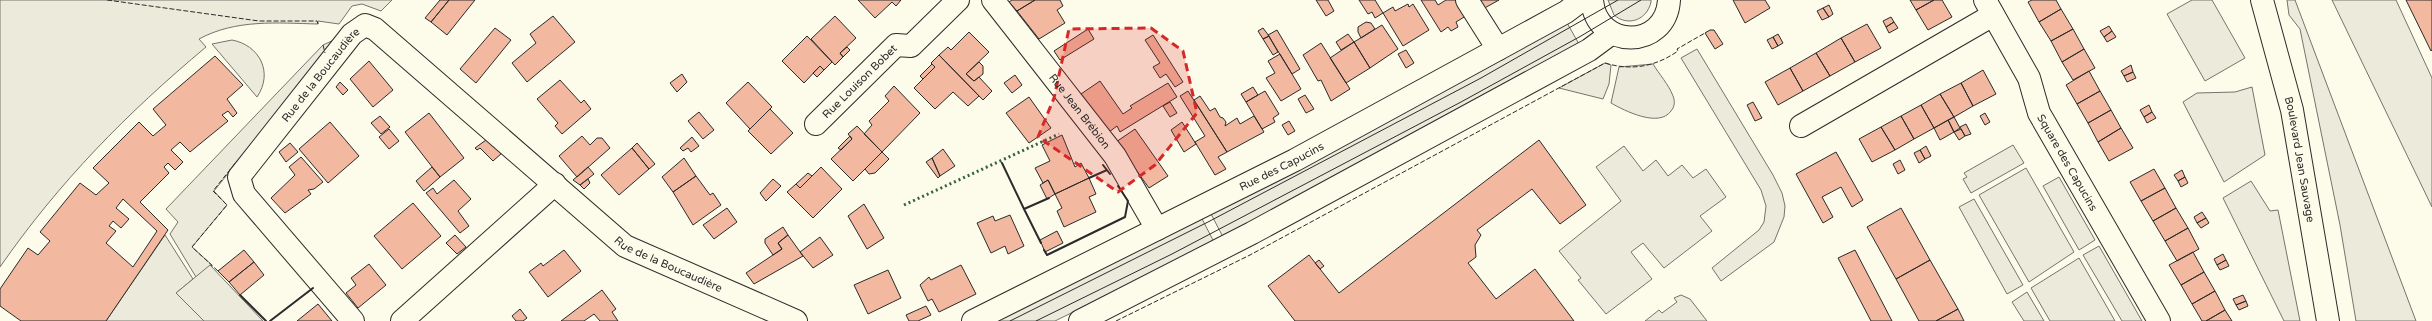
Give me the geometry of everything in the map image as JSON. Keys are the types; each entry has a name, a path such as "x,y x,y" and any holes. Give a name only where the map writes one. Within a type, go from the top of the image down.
{"street":[{"name":"Rue Louison Bobet","path":"816,124 896,45 911,46 958,0"},
{"name":"Rue Jean Brébion","path":"993,0 1116,156 1157,229"},
{"path":"1467,0 1498,49"},
{"name":"Rue des Capucins","path":"973,321 1295,160 1566,12 1582,0"},
{"path":"1592,0 1596,18 1612,33 1633,38 1649,33 1663,20 1670,1"},
{"name":"Boulevard Jean Sauvage","path":"2262,0 2292,110 2328,321"},
{"path":"1801,126 1989,8"},
{"name":"Square des Capucins","path":"1989,8 2029,78 2040,113 2159,321"},
{"name":"Rue de la Boucaudière","path":"353,321 244,194 239,177 355,30 365,26 375,29 625,246 796,321"},
{"path":"1080,321 1259,229 1589,50 1612,33"},
{"path":"402,321 555,184"}],"highlighted area":[{"path":"1151,28 1183,51 1197,113 1155,165 1118,192 1038,137 1054,98 1069,29"}],"shaded area":[{"path":"0,0 392,0 381,11 362,4 352,6 339,24 318,21 318,24 272,23 242,25 227,28 199,39 206,47 149,97 70,177 0,267"},
{"path":"1608,0 1651,0 1651,2 1646,13 1641,17 1636,20 1625,21 1614,15"},
{"path":"2192,0 2212,0 2245,58 2205,81 2167,14"},
{"path":"2287,0 2295,0 2416,321 2356,321 2340,225 2300,29 2289,15"},
{"path":"2332,0 2396,0 2432,78 2432,207"},
{"path":"1566,21 1580,46 1223,237 1210,212"},
{"path":"336,39 214,191 227,205 192,247 212,265 196,277 170,234 178,222 166,209 323,45"},
{"path":"232,40 242,43 250,48 261,61 264,69 264,78 262,88 257,97 212,44"},
{"path":"1697,49 1773,175 1782,193 1785,206 1784,217 1774,242 1721,281 1712,268 1759,230 1764,222 1766,206 1761,190 1681,58"},
{"path":"1605,63 1611,65 1609,84 1603,99 1559,88"},
{"path":"1653,64 1671,92 1674,100 1671,111 1666,116 1650,118 1633,114 1611,103 1619,67"},
{"path":"2252,87 2265,155 2224,182 2183,102 2197,93 2235,92"},
{"path":"2013,145 2024,163 1971,193 1963,179 1967,177 1964,173"},
{"path":"1624,146 1643,171 1656,160 1668,176 1682,165 1693,178 1706,169 1726,197 1700,216 1712,231 1664,268 1643,243 1631,252 1652,279 1606,314 1578,280 1581,278 1559,251 1621,201 1596,167"},
{"path":"2026,168 2074,252 2029,282 1979,195"},
{"path":"2059,177 2095,240 2079,250 2043,186"},
{"path":"2251,181 2270,211 2278,210 2300,321 2284,321 2223,198"},
{"path":"1974,199 2023,285 2007,294 1959,207"},
{"path":"1201,217 1214,242 1055,321 990,321"},
{"path":"165,235 193,279 176,293 204,321 106,321"},
{"path":"2099,246 2142,321 2122,321 2083,255"},
{"path":"2079,258 2115,321 2050,321 2031,288"},
{"path":"210,265 263,321 204,321 176,293"},
{"path":"2027,292 2044,321 2024,321 2012,302"},
{"path":"1681,295 1690,299 1707,321 1645,321 1659,310 1662,313 1677,302 1674,298"}],"building":[{"path":"440,0 449,0 431,22 425,18"},
{"path":"449,0 475,0 447,35 431,22"},
{"path":"858,0 901,0 896,6 892,2 875,18"},
{"path":"1012,0 1035,0 1017,11 1009,2"},
{"path":"1035,0 1060,0 1063,6 1057,10 1065,23 1039,39 1017,11"},
{"path":"1316,0 1328,0 1334,11 1326,16"},
{"path":"1359,0 1375,0 1383,13 1375,18 1372,12 1368,14"},
{"path":"1421,0 1435,0 1438,5 1446,0 1461,0 1469,14 1456,22 1458,27 1451,31 1448,27 1441,32"},
{"path":"1475,0 1499,0 1481,10"},
{"path":"1733,0 1765,0 1770,8 1745,23"},
{"path":"1910,0 1934,0 1916,10"},
{"path":"1934,0 1942,0 1952,17 1928,30 1916,10"},
{"path":"2032,0 2056,0 2061,9 2039,22 2028,2"},
{"path":"2406,0 2432,0 2431,51"},
{"path":"1408,4 1409,7 1413,4 1429,30 1403,46 1383,13 1393,7 1395,11"},
{"path":"1829,5 1833,14 1829,17 1823,8"},
{"path":"1823,8 1829,17 1822,20 1817,11"},
{"path":"2061,9 2073,29 2051,41 2039,22"},
{"path":"553,16 575,42 527,82 512,63 536,43 530,34"},
{"path":"835,16 856,38 840,53 843,57 835,65 811,39"},
{"path":"1891,17 1894,22 1886,27 1883,21"},
{"path":"1366,22 1371,23 1375,29 1361,38 1358,32 1358,27"},
{"path":"1894,22 1898,28 1889,33 1886,27"},
{"path":"1867,24 1881,48 1855,62 1841,38"},
{"path":"1382,25 1398,49 1370,68 1354,42"},
{"path":"2109,26 2112,31 2104,37 2100,31"},
{"path":"495,28 511,40 476,83 460,69"},
{"path":"1263,28 1269,36 1263,39 1258,31"},
{"path":"1088,29 1094,39 1060,60 1054,51"},
{"path":"2073,29 2084,49 2062,62 2051,41"},
{"path":"1277,30 1300,69 1292,74 1268,35"},
{"path":"1710,30 1714,30 1723,44 1715,49 1705,33"},
{"path":"2112,31 2116,37 2107,42 2104,37"},
{"path":"969,32 989,52 966,74 974,81 979,77 992,91 983,100 939,55 948,47 951,50"},
{"path":"1348,34 1354,42 1341,50 1336,42"},
{"path":"1778,34 1783,43 1778,46 1773,37"},
{"path":"1153,35 1183,82 1175,87 1166,74 1160,78 1153,67 1160,63 1145,40"},
{"path":"807,36 832,62 824,70 820,66 804,83 782,61"},
{"path":"1269,36 1278,52 1273,55 1263,39"},
{"path":"1773,37 1778,46 1772,49 1767,40"},
{"path":"1841,38 1855,62 1830,76 1816,53"},
{"path":"1354,42 1370,68 1346,83 1330,58"},
{"path":"1321,43 1350,89 1331,101 1321,80 1318,81 1303,55"},
{"path":"847,47 850,50 843,57 840,53"},
{"path":"2084,49 2095,68 2073,80 2062,62"},
{"path":"1406,50 1414,63 1406,68 1398,54"},
{"path":"1816,53 1830,76 1803,91 1790,68"},
{"path":"1280,54 1301,89 1281,101 1266,78 1275,73 1268,61"},
{"path":"939,55 979,96 968,106 953,92 935,109 914,88 935,67 931,63"},
{"path":"215,56 243,85 227,99 237,113 233,117 228,111 222,115 228,121 190,152 180,142 171,150 183,162 175,170 168,163 164,167 169,173 140,202 168,230 106,321 21,321 0,306 0,289 28,248 38,255 50,241 40,232 80,183 96,195 109,183 93,168 139,122 153,136 166,125 153,109","holes":["123,199 157,231 133,267 106,243 116,231 109,226 113,221 121,228 129,219 116,208"]},
{"path":"369,61 393,90 373,107 350,79"},
{"path":"979,62 983,66 983,74 974,81 966,74"},
{"path":"932,64 935,67 923,79 920,76"},
{"path":"2131,65 2133,72 2124,76 2121,71"},
{"path":"820,66 824,70 817,77 813,73"},
{"path":"1790,68 1803,91 1778,105 1765,82"},
{"path":"1983,70 1996,94 1973,106 1961,83"},
{"path":"2089,71 2100,91 2077,104 2066,85"},
{"path":"2133,72 2136,78 2127,82 2124,76"},
{"path":"682,74 687,82 677,92 670,83"},
{"path":"1015,75 1022,85 1012,93 1004,83"},
{"path":"560,80 581,103 584,100 591,109 562,134 555,126 558,123 537,99"},
{"path":"1100,81 1123,114 1132,108 1130,106 1168,83 1177,97 1120,132 1117,126 1109,132 1081,94"},
{"path":"340,82 348,90 343,95 336,87"},
{"path":"748,82 772,107 750,129 726,103"},
{"path":"1961,83 1973,106 1954,117 1940,94"},
{"path":"894,86 920,113 882,152 864,134 872,125 869,121 889,101 885,96"},
{"path":"1253,87 1258,95 1246,102 1241,94"},
{"path":"1188,91 1227,152 1218,157 1226,169 1215,175 1195,142 1205,136 1180,96"},
{"path":"1265,91 1279,114 1273,118 1275,122 1262,129 1246,102"},
{"path":"2100,91 2111,110 2088,123 2077,104"},
{"path":"1940,94 1954,117 1934,128 1921,105"},
{"path":"1305,95 1314,109 1306,113 1298,99"},
{"path":"1200,96 1210,111 1215,108 1220,117 1226,122 1225,126 1237,118 1240,124 1254,116 1264,132 1227,152 1194,100"},
{"path":"1029,97 1051,128 1029,143 1006,113"},
{"path":"1170,102 1177,113 1170,117 1163,106"},
{"path":"1753,102 1762,118 1755,121 1747,105"},
{"path":"1921,105 1934,128 1914,139 1901,116"},
{"path":"2149,105 2152,112 2144,117 2140,110"},
{"path":"770,109 793,133 771,154 748,131"},
{"path":"2111,110 2121,128 2098,142 2088,123"},
{"path":"699,112 714,130 703,139 688,121"},
{"path":"2152,112 2156,118 2147,123 2144,117"},
{"path":"429,113 464,158 440,177 405,132"},
{"path":"1985,113 1990,122 1985,125 1980,116"},
{"path":"380,116 390,127 381,134 371,123"},
{"path":"1901,116 1914,139 1895,150 1881,127"},
{"path":"1954,117 1960,128 1954,132 1948,120"},
{"path":"1948,120 1954,132 1940,140 1934,128"},
{"path":"1289,121 1295,131 1288,135 1282,125"},
{"path":"330,122 359,156 328,183 299,149"},
{"path":"1182,122 1196,144 1184,152 1171,130"},
{"path":"1966,124 1971,134 1965,136 1960,127"},
{"path":"857,126 882,152 853,181 831,159 852,139 848,134"},
{"path":"1881,127 1895,150 1872,162 1859,139"},
{"path":"2121,128 2133,148 2109,161 2098,142"},
{"path":"389,129 399,141 389,149 379,137"},
{"path":"1135,129 1168,176 1149,188 1116,142"},
{"path":"1961,129 1965,136 1959,140 1954,132"},
{"path":"1062,135 1075,167 1081,163 1089,178 1055,194 1048,180 1043,183 1035,168 1050,161 1042,145"},
{"path":"582,136 590,145 597,138 602,138 610,148 577,177 559,156"},
{"path":"850,136 852,139 841,150 838,148"},
{"path":"692,137 699,146 691,152 688,148 683,151 680,148"},
{"path":"486,140 502,153 493,161 480,148 477,150 475,148"},
{"path":"1539,140 1586,205 1560,224 1532,189 1477,230 1481,235 1475,245 1476,257 1468,263 1496,299 1535,269 1574,321 1295,321 1268,286 1309,255 1339,293"},
{"path":"290,143 298,152 286,162 279,152"},
{"path":"637,143 655,164 649,169 632,148"},
{"path":"1926,146 1931,156 1925,159 1920,150"},
{"path":"632,148 649,169 619,195 601,175"},
{"path":"943,149 955,166 940,176 932,158"},
{"path":"1920,150 1925,159 1919,163 1914,153"},
{"path":"882,152 889,159 875,173 869,174 865,169"},
{"path":"1836,152 1863,200 1852,207 1841,187 1822,197 1833,217 1823,223 1796,174"},
{"path":"301,157 323,182 314,189 308,190 311,194 285,213 271,198 295,175 289,167"},
{"path":"684,158 696,176 673,192 662,177"},
{"path":"932,158 940,176 938,178 926,162"},
{"path":"1900,160 1905,170 1898,174 1893,164"},
{"path":"432,167 440,177 424,191 416,181"},
{"path":"588,167 594,174 580,185 573,180"},
{"path":"821,167 842,189 813,218 787,192 796,184 800,188"},
{"path":"2154,169 2165,188 2141,201 2130,182"},
{"path":"2182,170 2185,177 2178,181 2174,175"},
{"path":"808,173 812,176 800,188 796,184"},
{"path":"696,176 710,195 713,193 721,205 693,225 673,192"},
{"path":"2185,177 2188,183 2181,187 2178,181"},
{"path":"1089,178 1096,194 1089,197 1096,212 1064,227 1057,211 1062,208 1055,194"},
{"path":"588,179 590,183 584,189 580,185"},
{"path":"773,179 781,186 766,201 760,193"},
{"path":"454,180 471,199 458,211 469,226 460,233 426,193 433,188 437,194"},
{"path":"1048,180 1055,194 1047,199 1040,185"},
{"path":"2165,188 2176,208 2153,221 2141,201"},
{"path":"413,203 441,236 402,269 374,236"},
{"path":"864,204 884,238 867,249 848,216"},
{"path":"727,208 737,222 714,239 703,225"},
{"path":"1901,208 1930,260 1896,279 1867,227"},
{"path":"2176,208 2188,228 2165,241 2153,221"},
{"path":"2202,212 2206,218 2197,223 2194,217"},
{"path":"1010,215 1024,246 1008,254 1005,246 991,253 977,223 993,216 995,221"},
{"path":"2206,218 2209,223 2201,228 2197,223"},
{"path":"783,227 788,235 778,243 782,249 773,255 765,243 765,239"},
{"path":"2188,228 2199,249 2177,261 2165,241"},
{"path":"1057,231 1063,243 1045,252 1040,240"},
{"path":"455,235 466,247 457,254 446,243"},
{"path":"788,235 803,256 754,284 746,273 782,249 778,243"},
{"path":"820,237 833,255 813,268 800,252"},
{"path":"244,250 254,262 229,282 218,271"},
{"path":"564,250 581,271 548,297 529,272 541,263 543,266"},
{"path":"1855,250 1892,321 1871,321 1838,258"},
{"path":"2193,252 2204,272 2181,285 2169,265"},
{"path":"2223,254 2226,260 2217,265 2214,259"},
{"path":"1319,260 1324,266 1320,269 1315,263"},
{"path":"1930,260 1958,309 1936,321 1919,321 1896,279"},
{"path":"2226,260 2229,266 2220,270 2217,265"},
{"path":"254,262 264,275 240,295 229,282"},
{"path":"369,264 386,285 358,308 346,293 356,285 351,278"},
{"path":"961,265 976,294 939,312 932,299 928,301 920,285 929,277 931,280"},
{"path":"888,270 901,298 868,314 854,285"},
{"path":"2204,272 2215,291 2192,304 2181,285"},
{"path":"602,290 616,309 612,312 618,321 600,321 594,314 584,321 561,321"},
{"path":"2215,291 2225,310 2206,321 2202,321 2192,304"},
{"path":"2243,295 2246,301 2236,305 2233,299"},
{"path":"2246,301 2248,306 2239,310 2236,305"},
{"path":"318,304 332,321 297,321"},
{"path":"926,306 931,315 918,321 909,321 906,315"},
{"path":"520,309 527,318 523,321 516,321 512,316"},
{"path":"1958,309 1964,321 1936,321"},
{"path":"2225,310 2232,321 2206,321"}],"tram line":[{"path":"1010,321 1208,222 1481,78 1618,0"},
{"path":"1036,321 1172,254 1461,102 1581,36 1641,0"}],"hedge":[{"path":"904,205 1059,134"}],"fence":[{"path":"107,0 259,21 317,21 318,24"},
{"path":"1116,321 1250,255 1605,63 1624,67 1652,64 1661,61 1678,51 1677,49 1705,33"},
{"path":"323,45 325,53"},
{"path":"218,271 192,247 227,205 213,191 237,161"}],"wall":[{"path":"1002,163 1024,209"},
{"path":"1103,165 1110,174"},
{"path":"1089,178 1107,170"},
{"path":"1044,250 1047,255 1125,217 1128,201 1118,186"},
{"path":"1041,243 1024,209 1049,198"},
{"path":"270,321 313,288"},
{"path":"240,295 266,321"}]}
